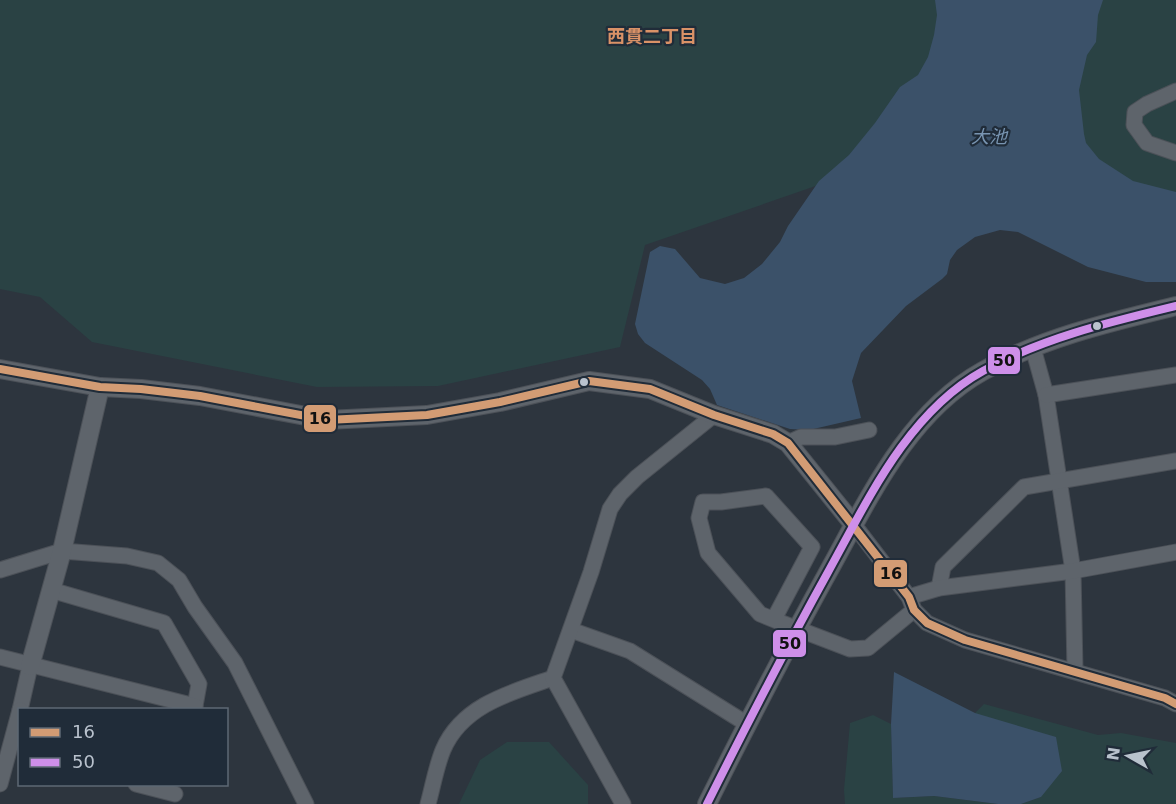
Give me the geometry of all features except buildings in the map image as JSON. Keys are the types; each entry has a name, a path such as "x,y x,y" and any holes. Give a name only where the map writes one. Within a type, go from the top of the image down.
{"street":[{"path":"1176,91 1146,104 1135,112 1134,124 1147,143 1176,153"},
{"path":"707,804 797,628 854,525 900,449 927,416 953,392 982,372 1033,348 1069,335 1176,306"},
{"path":"1033,348 1046,395 1073,571 1075,671"},
{"path":"0,369 100,387 200,396 327,420 427,415 500,402 589,381 650,389 714,415 772,434 788,443 854,525 927,623 965,640 1165,698 1176,704"},
{"path":"1046,395 1176,375"},
{"path":"20,708 62,551 100,387"},
{"path":"623,804 553,678 591,572 610,509 620,494 714,415"},
{"path":"788,443 801,437 835,437 869,430"},
{"path":"939,588 943,567 1024,487 1176,461"},
{"path":"774,619 812,547 766,496 704,502 699,518 708,553 760,614 850,649 868,648 912,604 939,588 1073,571 1176,552"},
{"path":"0,570 62,551 127,556 158,563 180,580 195,606 235,663 306,804"},
{"path":"0,657 195,708 199,684 164,623 51,590"},
{"path":"571,630 630,651 747,724"},
{"path":"428,804 443,749 460,723 498,697 553,678"},
{"path":"0,784 18,718"},
{"path":"143,786 173,794"}],"green space":[{"path":"0,0 1176,0 1176,208 1001,122 645,245 620,347 438,386 317,387 92,342 40,297 0,289"},
{"path":"984,704 1098,735 1121,733 1176,743 1176,804 1021,804 1041,797 975,713"},
{"path":"873,715 891,724 893,798 934,796 998,804 845,804 844,790 850,723"},
{"path":"507,742 549,742 588,785 588,804 459,804 480,760"}],"water":[{"name":"大池","path":"935,0 1103,0 1098,15 1096,42 1087,55 1079,90 1086,143 1099,159 1133,181 1176,192 1176,282 1146,282 1088,267 1018,232 1000,230 975,237 957,250 950,260 947,274 906,306 861,353 852,381 861,418 809,430 790,429 717,405 710,389 702,380 645,343 638,334 635,324 650,252 660,246 675,249 700,278 725,284 744,278 762,264 780,242 788,226 819,181 849,155 900,87 918,75 928,57 934,35 937,15"},
{"path":"894,672 975,713 1056,737 1062,771 1041,797 1021,804 998,804 934,796 893,798 891,724"}],"transit line":[{"name":"50","path":"707,804 781,660 874,489 911,435 932,410 956,389 983,371 1029,349 1101,325 1176,306"},
{"name":"16","path":"0,369 100,387 200,396 327,420 427,415 500,402 589,381 650,389 714,415 773,434 788,443 909,597 914,610 927,623 965,640 1165,698 1176,704"}],"district":[{"name":"西貫二丁目","path":"652,36"}]}
